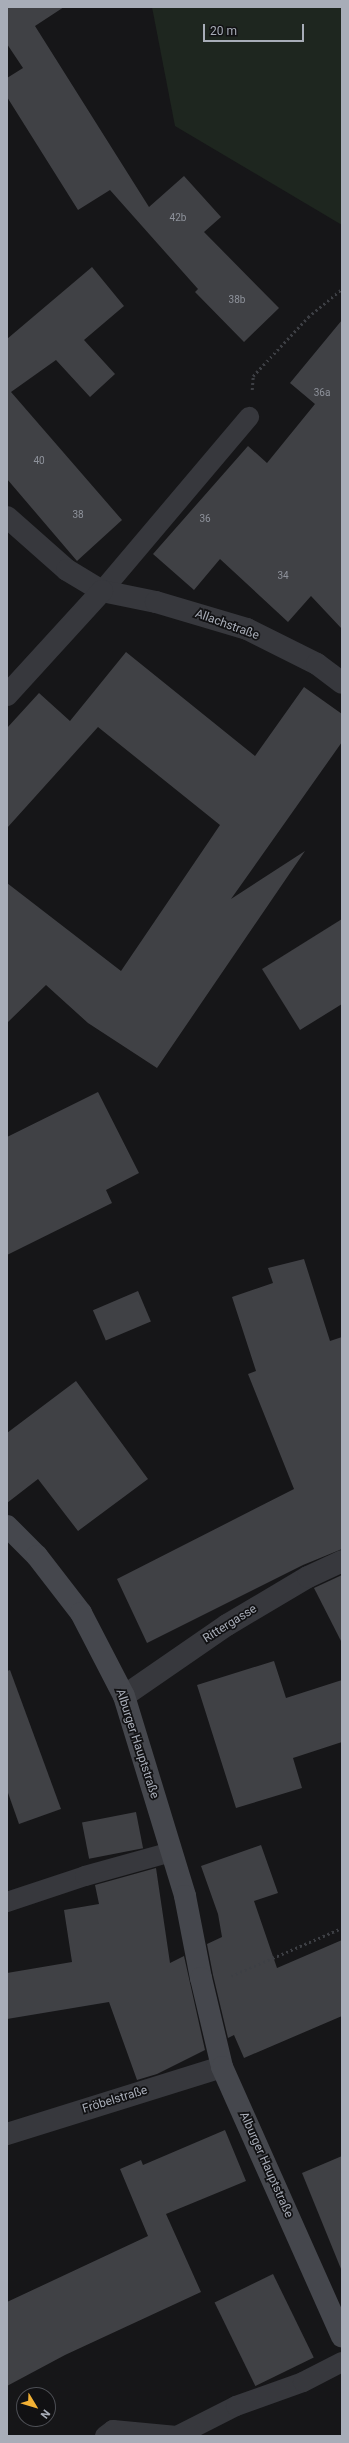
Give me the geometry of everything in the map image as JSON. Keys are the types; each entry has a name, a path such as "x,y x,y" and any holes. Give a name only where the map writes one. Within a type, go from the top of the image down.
{"street":[{"name":"Allachstraße","path":"7,517 67,570 102,591 156,602 247,629 317,664 342,683"},
{"path":"7,695 102,591"},
{"name":"Alburger Hauptstraße","path":"7,1526 37,1556 82,1613 124,1696 185,1896 203,1987 222,2067 342,2337"},
{"name":"Rittergasse","path":"124,1696 227,1625 308,1578 342,1561"},
{"name":"Fröbelstraße","path":"7,2134 222,2067"}],"lane":[{"path":"102,591 249,417"},
{"path":"7,1902 86,1876 171,1852"},
{"path":"105,2436 113,2430 177,2436 236,2406 303,2382 342,2362"}],"path":[{"path":"249,417 253,376 308,317 342,289"},
{"path":"203,1987 274,1959 342,1928"}],"shaded area":[{"path":"152,7 342,7 342,225 175,126"}],"building":[{"path":"7,7 64,7 35,26 149,207 184,176 221,217 204,232 279,308 244,342 195,292 198,289 110,190 78,210 7,97 7,78 23,68 7,44"},
{"path":"92,267 124,306 84,340 115,374 90,397 56,360 11,392 122,520 77,561 7,479 7,339"},
{"path":"342,320 342,629 311,596 288,622 220,559 194,590 153,554 248,446 267,463 315,404 290,383"},
{"path":"126,652 255,756 304,687 342,714 342,742 231,899 305,851 157,1068 88,1023 46,985 7,1023 7,883 121,971 220,825 98,727 7,828 7,728 39,693 70,721"},
{"path":"342,919 342,1004 300,1030 262,969"},
{"path":"98,1092 139,1173 106,1190 112,1203 7,1255 7,1137"},
{"path":"304,1259 330,1341 342,1337 342,1549 303,1565 147,1643 117,1579 294,1489 248,1374 256,1371 232,1297 273,1283 268,1268"},
{"path":"138,1291 151,1321 106,1341 93,1310"},
{"path":"76,1381 148,1479 78,1531 38,1479 7,1503 7,1433"},
{"path":"342,1575 342,1643 314,1588"},
{"path":"274,1661 286,1698 342,1680 342,1742 293,1758 302,1788 236,1808 197,1685"},
{"path":"10,1670 61,1809 19,1824 7,1790 7,1671"},
{"path":"136,1812 143,1848 89,1859 82,1822"},
{"path":"261,1845 278,1893 254,1901 277,1968 342,1940 342,2016 244,2058 234,2035 228,2038 213,1975 207,1944 222,1937 218,1914 201,1866"},
{"path":"156,1868 170,1963 184,1956 205,2050 157,2074 137,2080 109,2002 7,2019 7,1973 72,1962 64,1910 99,1904 95,1885"},
{"path":"225,2130 246,2181 166,2214 201,2292 65,2355 7,2386 7,2302 148,2236 120,2169 141,2160 143,2165"},
{"path":"342,2156 342,2269 341,2269 302,2173"},
{"path":"273,2274 314,2358 255,2386 215,2302"}]}
